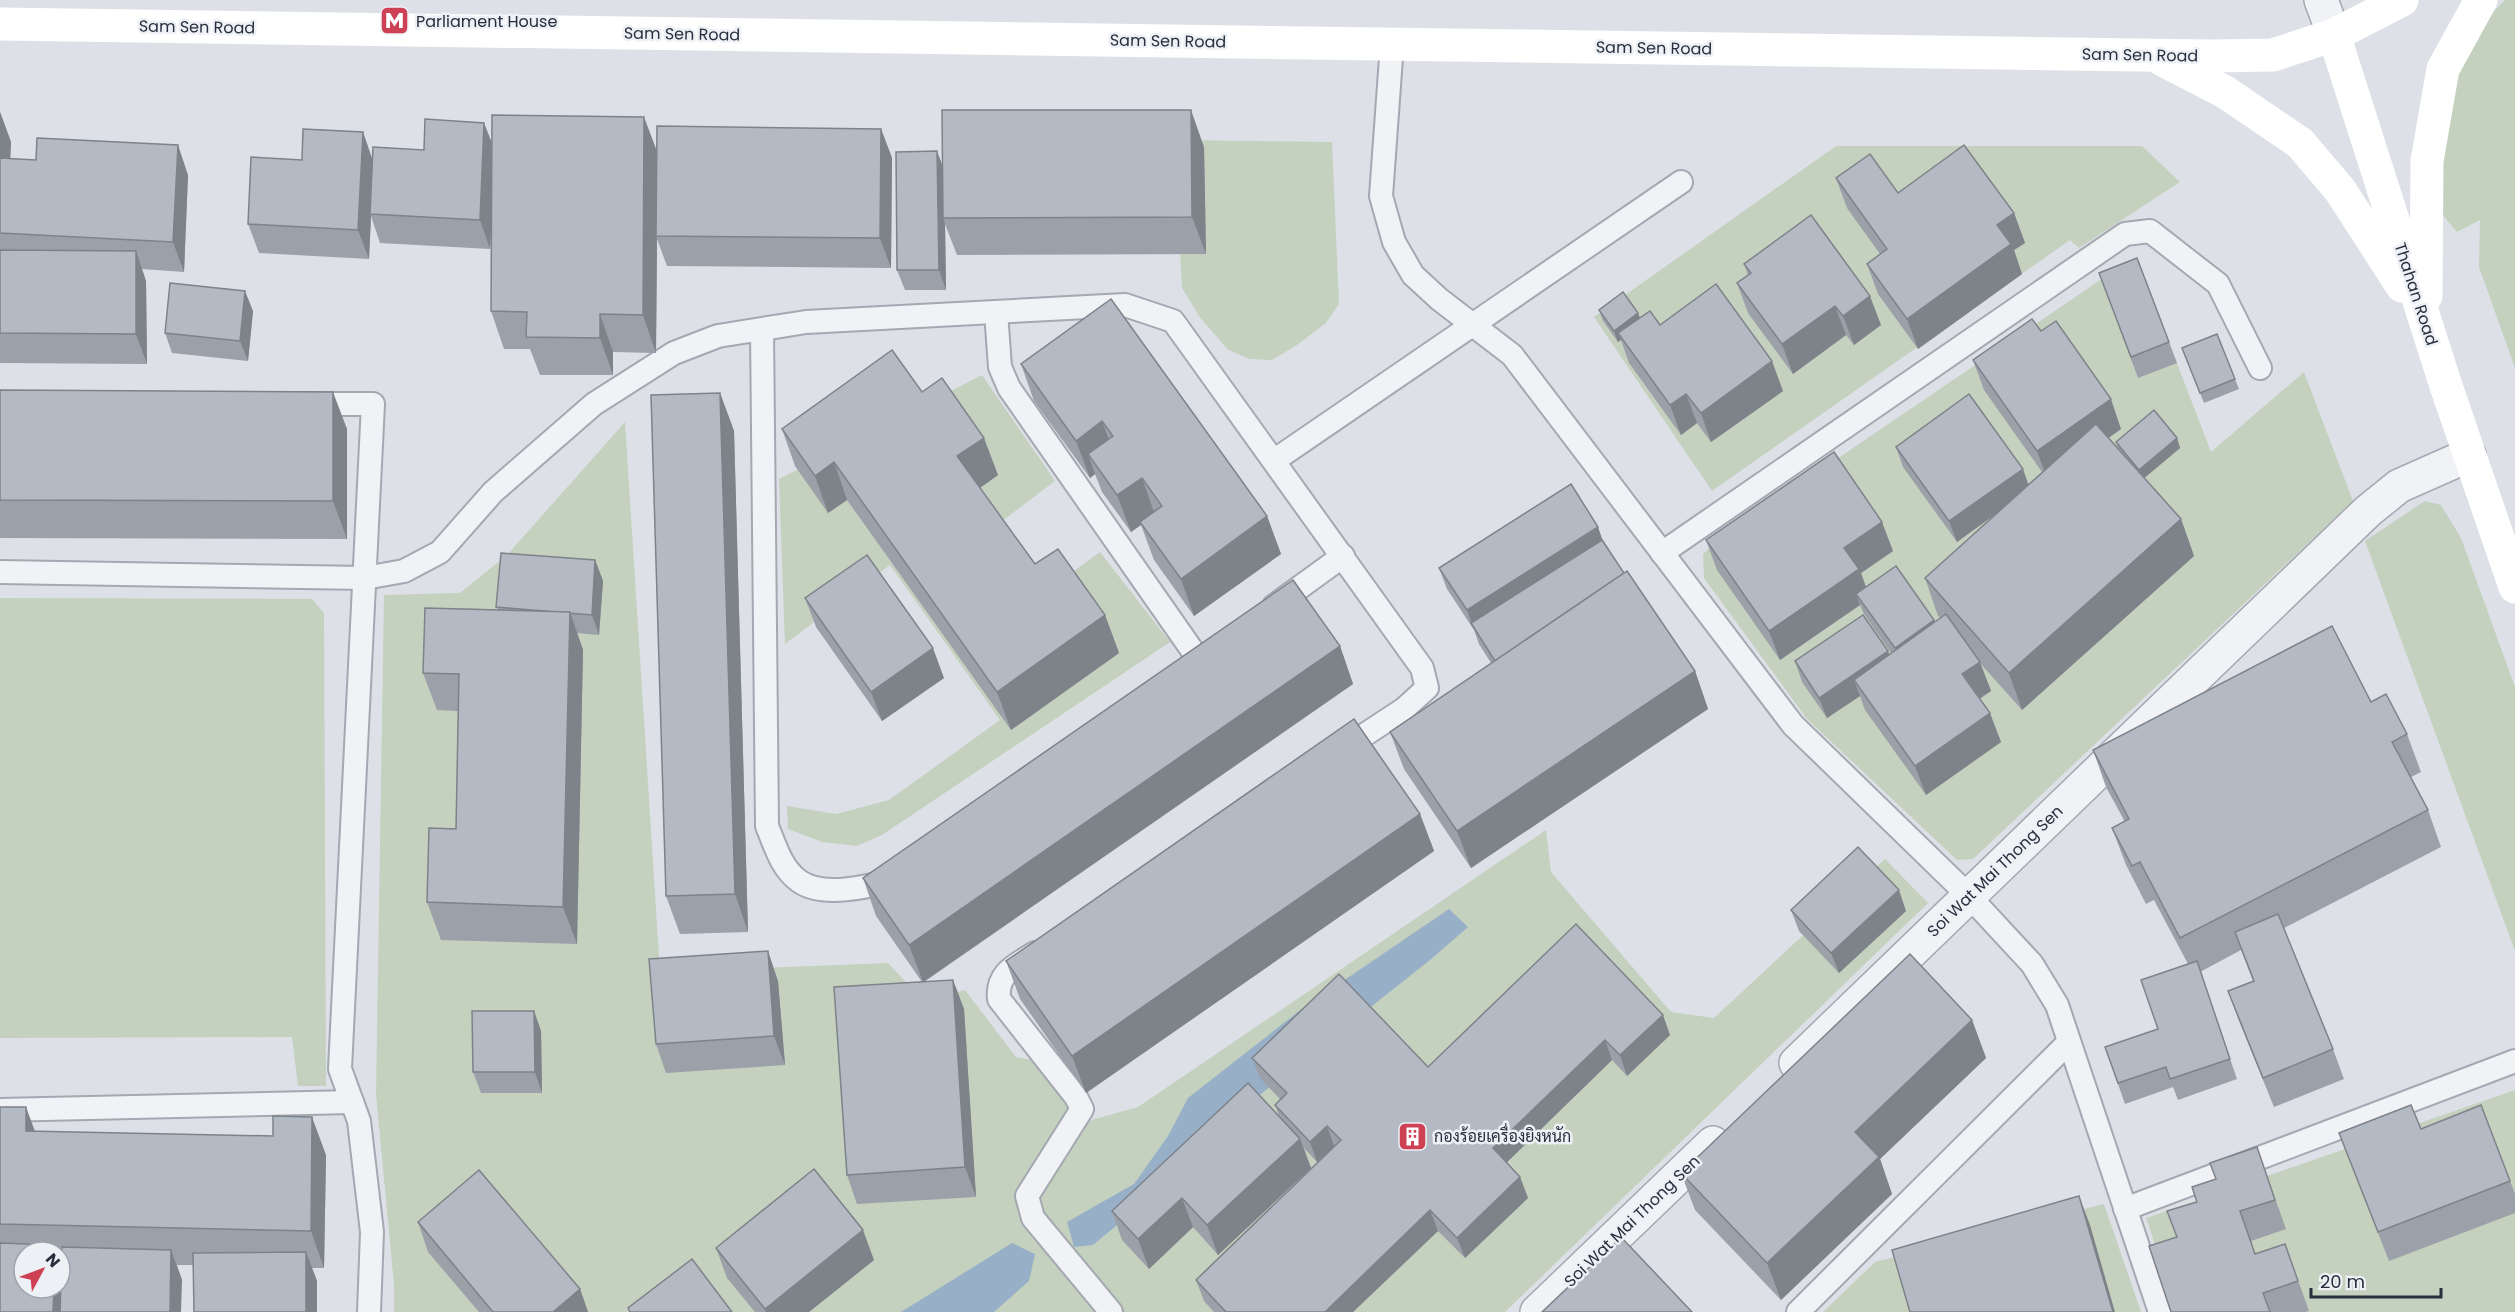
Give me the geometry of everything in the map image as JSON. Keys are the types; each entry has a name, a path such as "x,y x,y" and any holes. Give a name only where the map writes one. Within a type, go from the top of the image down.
{"main road":[{"name":"Sam Sen Road","path":"0,24 2155,56 2273,55 2334,35 2402,0"},
{"path":"2425,323 2427,161 2443,69 2481,0"},
{"name":"Thahan Road","path":"2334,35 2425,323 2515,586"},
{"path":"2155,56 2225,92 2300,143 2340,190 2425,323"}],"street":[{"name":"Thahan Road","path":"2320,0 2334,35"},
{"name":"Soi Wat Mai Thong Sen","path":"1772,1087 2368,511 2399,486 2469,455"},
{"name":"Soi Wat Mai Thong Sen","path":"1537,1312 1738,1119"}],"lane":[{"path":"1392,44 1381,196 1394,242 1413,275 1512,355 1793,725 1969,896 2032,964 2057,1005 2160,1312"},
{"path":"1275,460 1681,182"},
{"path":"1662,553 2125,234 2150,231 2218,284 2260,368"},
{"path":"0,572 365,578 404,571 440,552 493,492 594,404 674,352 718,336 806,322 1125,305 1173,321 1275,460 1422,668 1427,688 1404,709 1324,762"},
{"path":"996,312 1000,367 1009,388 1199,660"},
{"path":"762,330 767,826 782,861 800,882 822,890 862,888 894,879 913,866"},
{"path":"280,404 373,404 340,1069 359,1121 372,1232 369,1312"},
{"path":"1257,619 1343,556"},
{"path":"1180,674 1219,646"},
{"path":"1054,940 1004,973 998,988 999,999 1076,1097 1082,1109 1027,1196 1028,1208 1033,1218 1111,1312"},
{"path":"1798,1312 2069,1042"},
{"path":"2126,1209 2515,1061"},
{"path":"0,1110 352,1102"}],"green space":[{"path":"2505,0 2515,0 2515,368 2479,267 2480,220 2457,232 2436,207 2452,78 2479,26"},
{"path":"1174,140 1332,142 1339,304 1326,323 1272,360 1249,359 1227,349 1199,316 1182,288"},
{"path":"1836,146 2142,146 2180,182 2079,248 2070,240 1712,491 1594,317"},
{"path":"2140,267 2211,452 2304,372 2353,501 1973,859 1957,860 1807,719 1704,578 1703,554 1722,537 2115,270"},
{"path":"982,375 1055,481 985,534 1033,601 1100,552 1170,642 882,835 857,846 822,842 788,829 787,806 836,814 889,800 1000,720 890,565 785,644 779,479"},
{"path":"625,422 660,972 888,963 925,1002 965,990 1016,1057 1043,1062 1088,1121 1138,1107 1546,830 1551,872 1671,1012 1714,1018 1885,859 1928,903 1505,1312 394,1312 394,1285 376,1094 384,595 460,593 507,555"},
{"path":"2425,501 2441,505 2461,538 2515,687 2515,951 2365,541"},
{"path":"0,598 312,599 324,613 326,1086 298,1086 292,1037 0,1038"},
{"path":"2515,1090 2515,1312 2178,1312 2146,1218"},
{"path":"2104,1204 2141,1312 1823,1312 1875,1262"}],"water":[{"path":"1449,909 1468,927 1430,960 1232,1117 1151,1197 1093,1245 1074,1247 1067,1222 1134,1184 1168,1136 1188,1098 1299,1011"},
{"path":"1012,1243 1035,1254 1029,1281 994,1312 901,1312"}],"building":[{"path":"942,110 1191,110 1192,217 943,218"},
{"path":"492,115 644,117 643,315 600,314 600,338 526,337 527,312 491,311"},
{"path":"425,119 484,123 480,220 370,214 373,147 424,150"},
{"path":"657,126 881,129 880,238 656,236"},
{"path":"303,129 363,132 358,230 248,224 251,157 302,160"},
{"path":"37,138 178,145 173,242 0,233 0,158 36,160"},
{"path":"1964,145 2014,213 1997,225 2011,244 1907,319 1867,264 1887,249 1836,178 1870,154 1898,193"},
{"path":"937,151 939,270 897,270 896,152"},
{"path":"1811,215 1870,296 1843,316 1835,306 1782,344 1737,283 1751,273 1744,264"},
{"path":"0,250 136,251 136,334 0,333"},
{"path":"2137,258 2169,342 2131,357 2099,273"},
{"path":"170,283 245,291 240,341 165,333"},
{"path":"1716,284 1772,361 1701,413 1686,394 1670,405 1618,333 1650,311 1660,325"},
{"path":"1623,292 1638,313 1614,331 1599,310"},
{"path":"1111,299 1267,516 1181,579 1140,522 1162,506 1142,478 1117,495 1088,454 1113,436 1102,421 1076,441 1021,364"},
{"path":"2032,319 2041,331 2056,321 2111,399 2037,451 1973,360"},
{"path":"2217,334 2235,379 2200,393 2182,348"},
{"path":"892,350 922,392 942,378 984,438 957,456 1035,564 1058,549 1105,615 997,692 834,462 815,476 782,429"},
{"path":"0,390 333,392 333,501 0,500"},
{"path":"720,393 735,894 666,896 651,395"},
{"path":"1969,394 2023,469 1949,521 1896,447"},
{"path":"2154,410 2177,438 2139,470 2116,442"},
{"path":"2096,424 2181,519 2009,673 1925,578"},
{"path":"1834,452 1882,522 1844,548 1859,569 1769,631 1706,540"},
{"path":"1571,484 1598,527 1467,610 1439,568"},
{"path":"1602,540 1624,573 1495,661 1471,623"},
{"path":"501,553 595,560 592,615 496,607"},
{"path":"867,555 933,648 871,692 805,598"},
{"path":"1896,566 1934,620 1895,648 1856,594"},
{"path":"1627,571 1695,671 1457,831 1390,732"},
{"path":"1293,580 1340,646 909,945 863,878"},
{"path":"425,608 570,612 563,907 427,902 429,828 456,829 459,674 423,673"},
{"path":"1946,614 1980,662 1962,674 1990,713 1915,766 1854,680"},
{"path":"1863,615 1888,651 1819,698 1795,661"},
{"path":"2332,626 2371,702 2386,694 2407,734 2392,742 2428,810 2180,938 2140,862 2132,866 2112,828 2129,819 2093,750"},
{"path":"1354,719 1420,814 1072,1056 1006,961"},
{"path":"1858,847 1899,890 1831,953 1791,910"},
{"path":"2278,914 2333,1049 2263,1078 2228,991 2254,981 2235,932"},
{"name":"กองร้อยเครื่องยิงหนัก","path":"1576,924 1663,1015 1620,1055 1605,1040 1493,1148 1520,1177 1457,1238 1430,1210 1325,1312 1226,1312 1196,1280 1341,1140 1327,1126 1310,1142 1275,1105 1287,1093 1252,1058 1339,974 1428,1067"},
{"path":"768,951 774,1036 656,1044 649,959"},
{"path":"1910,954 1972,1020 1855,1132 1879,1157 1767,1263 1681,1173"},
{"path":"2197,961 2230,1059 2170,1079 2166,1067 2118,1083 2105,1047 2158,1029 2141,980"},
{"path":"953,980 965,1167 847,1175 834,987"},
{"path":"472,1011 534,1011 535,1072 473,1072"},
{"path":"1248,1083 1300,1139 1207,1225 1182,1198 1138,1239 1112,1211"},
{"path":"2411,1105 2421,1129 2481,1105 2510,1181 2378,1232 2339,1133"},
{"path":"0,1107 26,1107 26,1131 273,1136 273,1116 312,1117 311,1231 0,1224"},
{"path":"2257,1147 2275,1200 2240,1211 2255,1254 2285,1244 2298,1281 2263,1293 2270,1312 2171,1312 2149,1246 2177,1237 2167,1211 2197,1202 2192,1187 2216,1179 2210,1163"},
{"path":"814,1169 863,1230 765,1309 716,1248"},
{"path":"479,1170 580,1289 553,1312 493,1312 418,1222"},
{"path":"2079,1196 2113,1312 1910,1312 1892,1250"},
{"path":"1621,1237 1692,1312 1542,1312"},
{"path":"0,1243 12,1243 12,1300 54,1300 53,1312 0,1312"},
{"path":"72,1247 171,1250 170,1312 60,1312 60,1300 72,1300"},
{"path":"306,1252 306,1312 194,1312 193,1253"},
{"path":"692,1259 732,1312 630,1312 628,1308"}],"place":[{"name":"Parliament House","path":"395,21"},
{"name":"กองร้อยเครื่องยิงหนัก","path":"1413,1136"}]}
